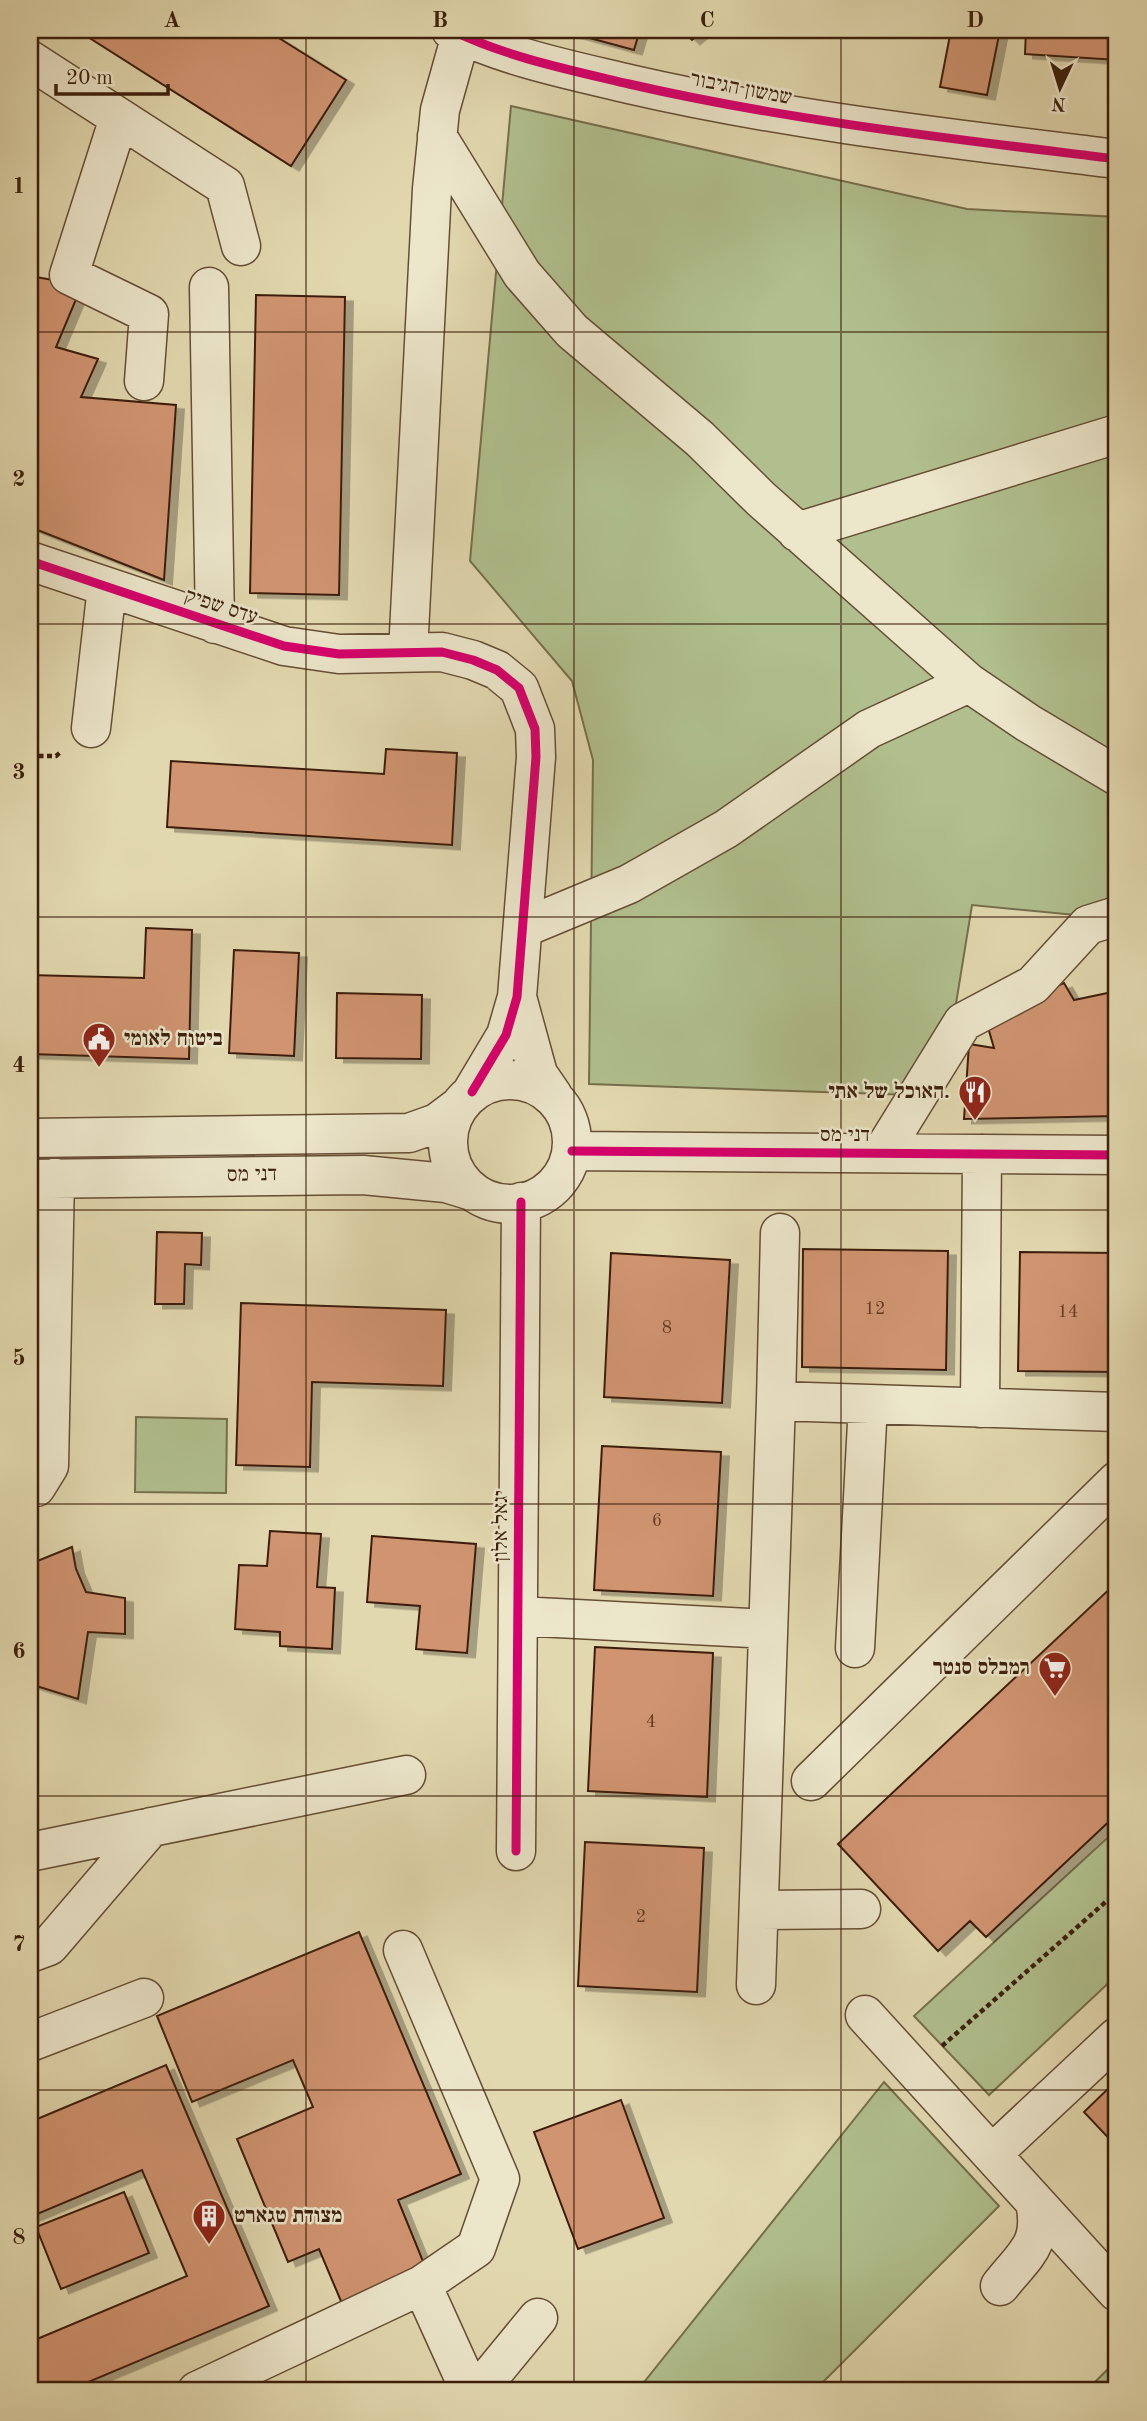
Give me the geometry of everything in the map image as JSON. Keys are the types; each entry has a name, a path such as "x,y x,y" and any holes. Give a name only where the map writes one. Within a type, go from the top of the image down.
{"street":[{"path":"408,652 432,189 440,110 456,32"},
{"name":"שמשון הגיבור","path":"456,32 576,72 760,112 1117,158"},
{"path":"30,60 225,186 241,246"},
{"path":"119,118 69,275 149,314 144,381"},
{"path":"438,136 522,274 572,331 690,430 797,531 969,683 1028,723 1117,776"},
{"path":"209,287 215,624"},
{"path":"797,531 1117,435"},
{"name":"עדס שפיק","path":"30,561 284,646 325,652 442,652 497,670 519,688 535,729 537,757 517,996"},
{"path":"91,729 107,587"},
{"path":"523,928 629,884 726,829 869,729 969,683"},
{"path":"882,1153 963,1022 1033,985 1088,925 1117,916"},
{"path":"517,996 538,1074 566,1114 572,1135 572,1151 565,1171 552,1188 533,1199 521,1202 492,1201 472,1191 458,1175 449,1156 448,1134 464,1100 489,1068 506,1035 517,996"},
{"path":"464,1100 491,1082 513,1080 535,1084 553,1096"},
{"name":"דני מס","path":"30,1138 409,1133 438,1123 464,1100"},
{"name":"דני מס","path":"572,1151 1117,1155"},
{"path":"980,1408 982,1154"},
{"name":"דני מס","path":"42,1178 363,1175 446,1183 472,1191"},
{"path":"30,1487 36,1487 49,1466 42,1178"},
{"name":"יגאל אלון","path":"516,1851 521,1202"},
{"path":"756,1985 780,1233"},
{"path":"776,1401 1117,1412"},
{"path":"855,1648 868,1404"},
{"path":"811,1781 1117,1481"},
{"path":"518,1616 768,1629"},
{"path":"30,1852 406,1775"},
{"path":"30,1953 48,1946 151,1827"},
{"path":"759,1910 861,1909"},
{"path":"197,2391 248,2380 422,2285 476,2248 500,2179 403,1950"},
{"path":"30,2042 144,1998"},
{"path":"865,2015 1117,2292"},
{"path":"992,2154 1117,2037"},
{"path":"1035,2202 1039,2222 1038,2236 1000,2286 1050,2254 1061,2251 1084,2255"},
{"path":"422,2285 470,2391"},
{"path":"478,2391 538,2318"}],"path":[{"path":"914,2070 1117,1892"}],"green space":[{"path":"511,106 967,209 1117,217 1117,919 972,905 941,1096 589,1084 593,760 572,681 470,561"},
{"path":"136,1417 227,1419 226,1493 135,1492"},
{"path":"1117,1829 1117,1975 989,2095 914,2016"},
{"path":"884,2082 999,2206 814,2391 637,2391"},
{"path":"1117,2360 1117,2391 1086,2391"}],"building":[{"path":"77,30 266,30 346,80 291,166"},
{"path":"560,30 640,30 634,50"},
{"path":"682,30 704,30 692,40"},
{"path":"951,30 1000,30 987,95 940,87"},
{"path":"1026,30 1117,30 1117,60 1025,54"},
{"path":"30,276 82,285 56,347 98,359 81,397 176,405 164,580 30,527"},
{"path":"256,295 345,297 339,595 250,593"},
{"path":"386,749 457,753 452,845 167,827 171,761 384,774"},
{"path":"146,928 192,930 189,1059 30,1054 30,975 144,978"},
{"path":"234,950 299,953 294,1056 229,1053"},
{"path":"1064,983 1074,1000 1117,991 1117,1116 964,1119 969,1044 994,1048 985,1017"},
{"path":"337,993 422,995 421,1059 336,1058"},
{"path":"157,1232 202,1233 201,1265 185,1264 184,1304 155,1304"},
{"path":"803,1249 948,1251 946,1370 802,1367"},
{"path":"1020,1252 1117,1253 1117,1372 1018,1371"},
{"path":"611,1253 730,1260 722,1403 604,1397"},
{"path":"241,1303 446,1310 443,1386 312,1382 310,1467 236,1465"},
{"path":"602,1446 721,1452 713,1596 594,1590"},
{"path":"270,1531 321,1534 317,1587 335,1588 332,1649 280,1646 280,1632 235,1629 239,1565 267,1566"},
{"path":"372,1536 476,1544 467,1653 416,1649 420,1606 367,1602"},
{"path":"72,1547 76,1569 86,1592 125,1598 125,1634 88,1632 78,1699 30,1684 30,1564"},
{"name":"רמבלס סנטר","path":"1117,1582 1117,1814 986,1937 970,1921 938,1951 838,1844"},
{"path":"595,1647 713,1653 707,1797 588,1791"},
{"path":"585,1842 704,1848 697,1992 578,1986"},
{"path":"359,1932 461,2174 398,2200 427,2271 343,2306 319,2249 288,2262 237,2139 313,2107 293,2060 192,2102 157,2016"},
{"name":"מצודת טגארט","path":"166,2065 269,2306 67,2391 30,2391 30,2342 187,2276 142,2170 30,2217 30,2122"},
{"path":"1117,2080 1117,2147 1084,2112"},
{"path":"621,2100 664,2218 578,2249 534,2132"},
{"path":"124,2192 149,2253 61,2289 36,2227"}],"cycle path":[{"path":"451,30 494,48 539,62 750,109 872,128 1117,159"},
{"path":"30,561 284,646 339,654 442,652 497,670 519,688 535,729 536,757 517,997 506,1035 472,1092"},
{"path":"572,1151 1117,1155"},
{"path":"516,1851 521,1202"}],"place":[{"name":"ביטוח לאומי","path":"99,1069"},
{"name":"האוכל של אתי.","path":"975,1122"},
{"name":"רמבלס סנטר","path":"1055,1698"},
{"name":"מצודת טגארט","path":"209,2246"}]}
